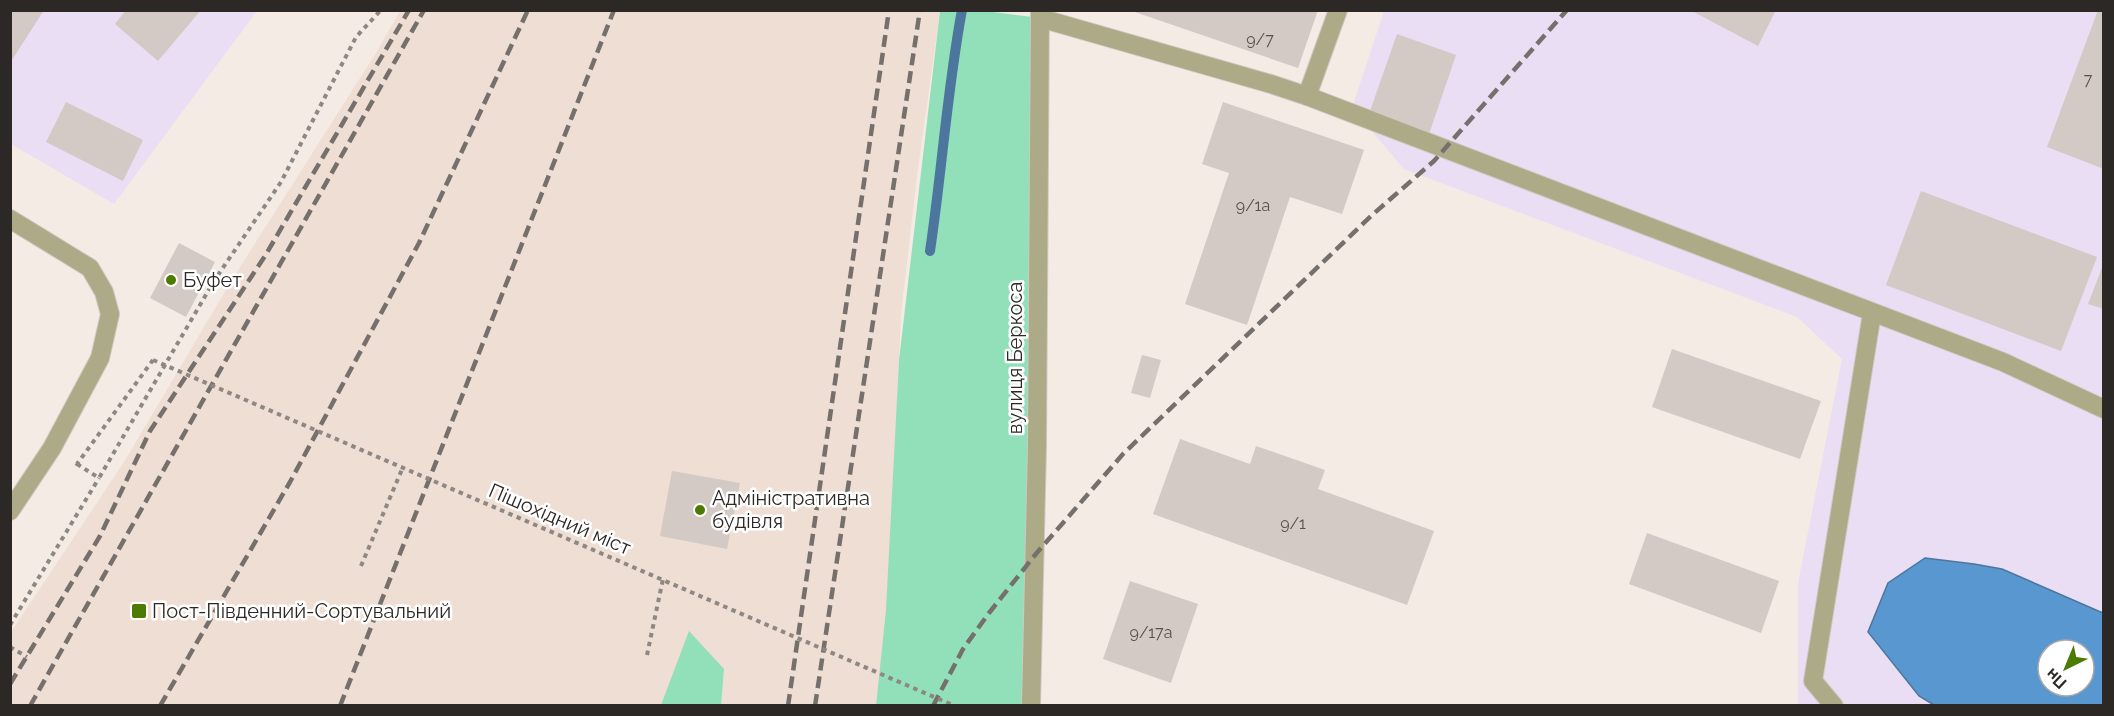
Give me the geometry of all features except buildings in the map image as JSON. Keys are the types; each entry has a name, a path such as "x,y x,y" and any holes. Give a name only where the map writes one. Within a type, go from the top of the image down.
{"street":[{"path":"1307,96 1338,10"},
{"path":"1040,14 1307,96 2003,362 2103,409"},
{"name":"вулиця Беркоса","path":"1031,705 1037,447 1040,14"},
{"path":"10,219 90,268 104,292 110,314 100,358 52,448 10,511"},
{"path":"1834,705 1813,681 1872,313"}],"path":[{"path":"10,625 214,281 281,182 356,37 381,10"},
{"name":"Пішохідний міст","path":"77,464 153,360 956,705"},
{"path":"52,448 99,478"},
{"path":"361,566 403,467"},
{"path":"647,655 663,579"},
{"path":"10,647 27,657"}],"shaded area":[{"path":"11,11 257,11 114,204 11,144"},
{"path":"400,11 940,11 901,314 888,596 879,705 11,706 11,632 124,462 233,278 376,53"},
{"path":"1384,11 2103,11 2103,705 1798,705 1798,583 1842,359 1797,317 1404,169 1352,108"}],"green space":[{"path":"940,11 986,11 1040,18 1038,705 876,706 886,610 899,360"},
{"path":"689,631 724,669 721,705 661,705"}],"water":[{"path":"1925,558 2002,569 2103,613 2103,705 1934,705 1919,696 1868,632 1888,583"}],"waterway":[{"path":"930,251 952,70 962,10"}],"railway":[{"path":"10,684 100,536 150,431 265,256 409,10"},
{"path":"30,706 424,10"},
{"path":"160,706 290,482 419,243 528,10"},
{"path":"340,706 614,10"},
{"path":"788,706 889,10"},
{"path":"815,706 920,10"},
{"path":"933,706 963,649 989,613 1035,555 1123,454 1371,216 1434,161 1567,10"}],"place":[{"name":"Буфет","path":"171,280"},
{"name":"Адміністративна будівля","path":"700,510"},
{"name":"Пост-Південний-Сортувальний","path":"139,611"}]}
